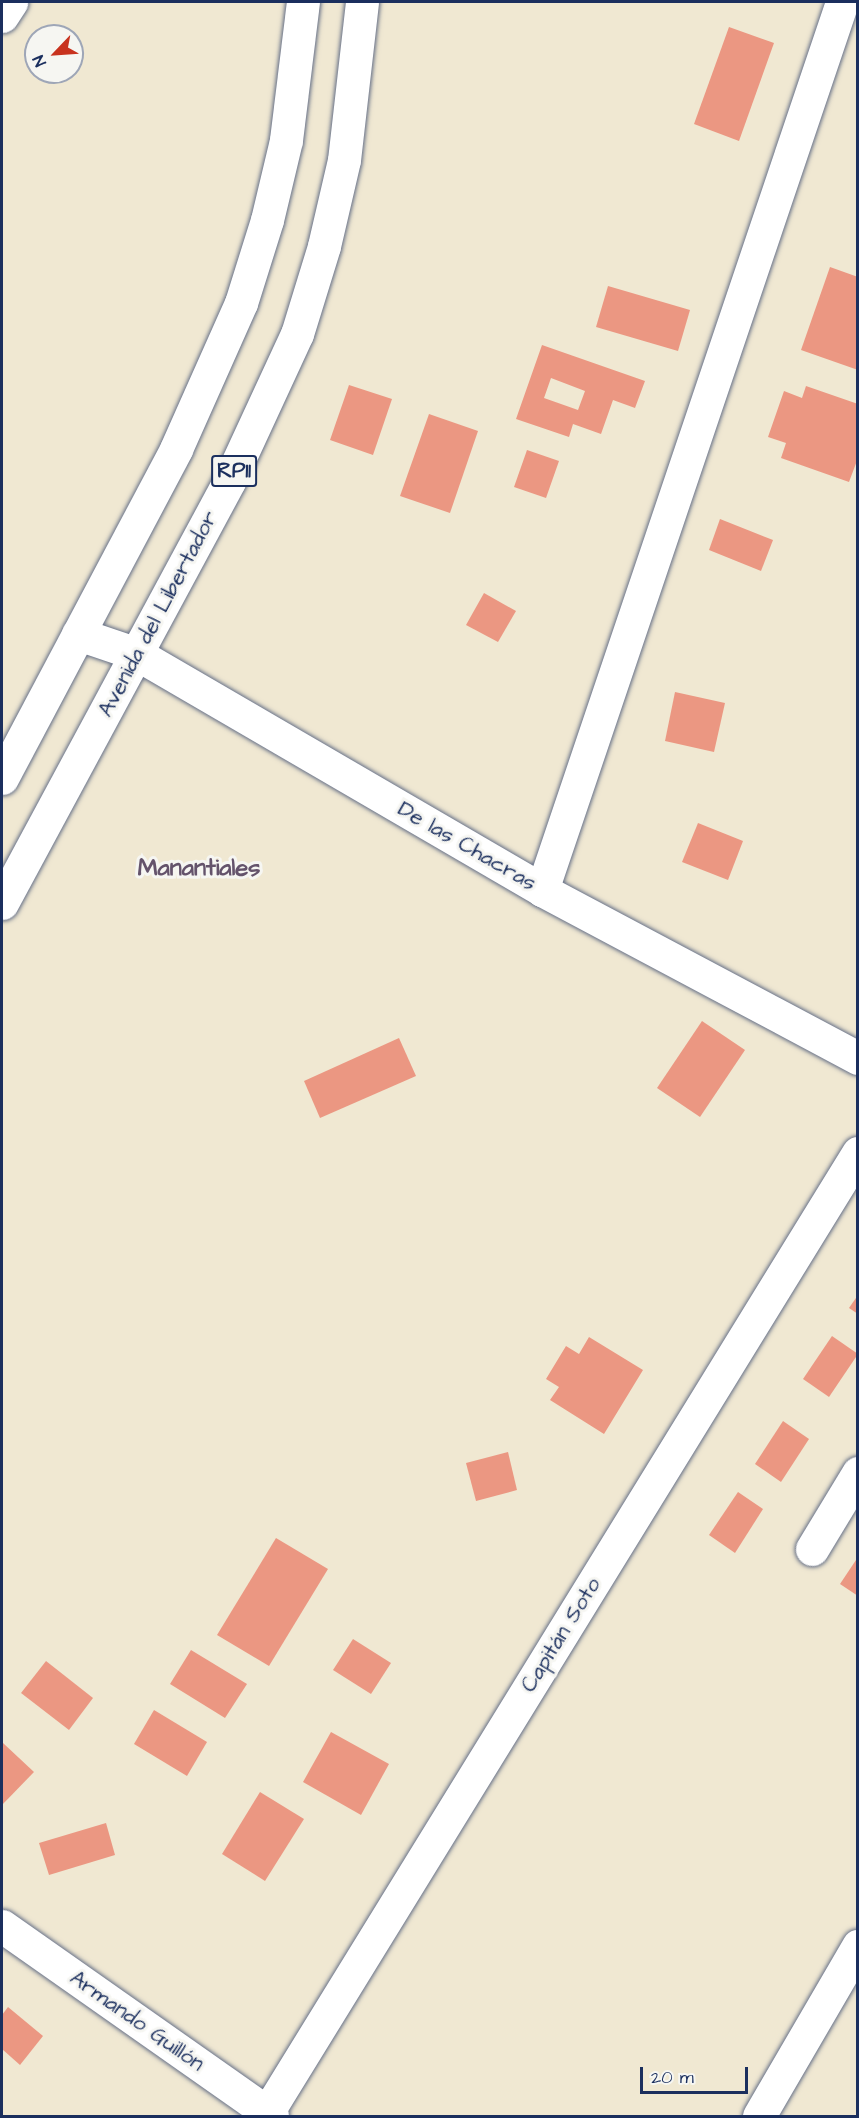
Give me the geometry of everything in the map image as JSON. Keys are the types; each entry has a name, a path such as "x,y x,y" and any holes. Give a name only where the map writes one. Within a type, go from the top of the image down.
{"street":[{"path":"2,16 11,2"},
{"name":"RP11","path":"2,778 177,449 241,303 267,220 286,140 303,2"},
{"name":"Avenida del Libertador","path":"2,903 137,654 266,406 297,334 324,246 344,160 362,2"},
{"path":"542,890 842,2"},
{"name":"De las Chacras","path":"78,634 137,654 542,890 858,1058"},
{"name":"Capitán Soto","path":"268,2115 858,1153"},
{"path":"812,1549 858,1473"},
{"name":"Armando Guillón","path":"2,1926 268,2115"},
{"path":"759,2116 858,1946"}],"building":[{"path":"729,27 774,43 739,141 694,124"},
{"path":"830,267 858,277 858,370 801,350"},
{"path":"608,286 690,310 678,351 596,327"},
{"path":"542,345 645,381 635,408 613,400 601,434 573,424 569,437 516,419","holes":["551,378 585,391 578,410 544,398"]},
{"path":"349,385 392,399 373,455 330,440"},
{"path":"806,386 858,404 858,458 849,482 781,458 786,443 768,437 784,391 802,398"},
{"path":"429,414 478,431 450,513 400,496"},
{"path":"527,450 559,461 546,498 514,487"},
{"path":"720,519 773,540 761,571 709,550"},
{"path":"484,593 516,611 498,642 466,625"},
{"path":"675,692 725,703 714,752 665,741"},
{"path":"698,823 743,841 728,880 682,862"},
{"path":"702,1021 745,1050 700,1117 657,1088"},
{"path":"399,1038 416,1076 320,1118 304,1081"},
{"path":"858,1295 858,1314 849,1308"},
{"path":"832,1336 858,1354 829,1397 803,1379"},
{"path":"589,1337 643,1370 604,1434 550,1400 559,1387 546,1379 566,1346 579,1354"},
{"path":"783,1421 809,1439 781,1482 755,1464"},
{"path":"508,1452 517,1490 476,1501 466,1463"},
{"path":"738,1492 763,1509 735,1553 709,1535"},
{"path":"276,1538 328,1569 269,1666 217,1635"},
{"path":"858,1557 858,1596 840,1584"},
{"path":"353,1639 391,1663 371,1694 333,1670"},
{"path":"191,1650 247,1684 225,1718 170,1684"},
{"path":"46,1661 93,1698 69,1730 21,1693"},
{"path":"154,1710 207,1742 187,1776 134,1744"},
{"path":"331,1732 389,1764 361,1815 303,1782"},
{"path":"3,1743 34,1772 2,1805 2,1745"},
{"path":"260,1792 304,1819 265,1881 222,1854"},
{"path":"106,1823 115,1855 49,1875 39,1843"},
{"path":"8,2007 43,2036 20,2065 2,2049 2,2015"}],"district":[{"name":"Manantiales","path":"199,869"}]}
